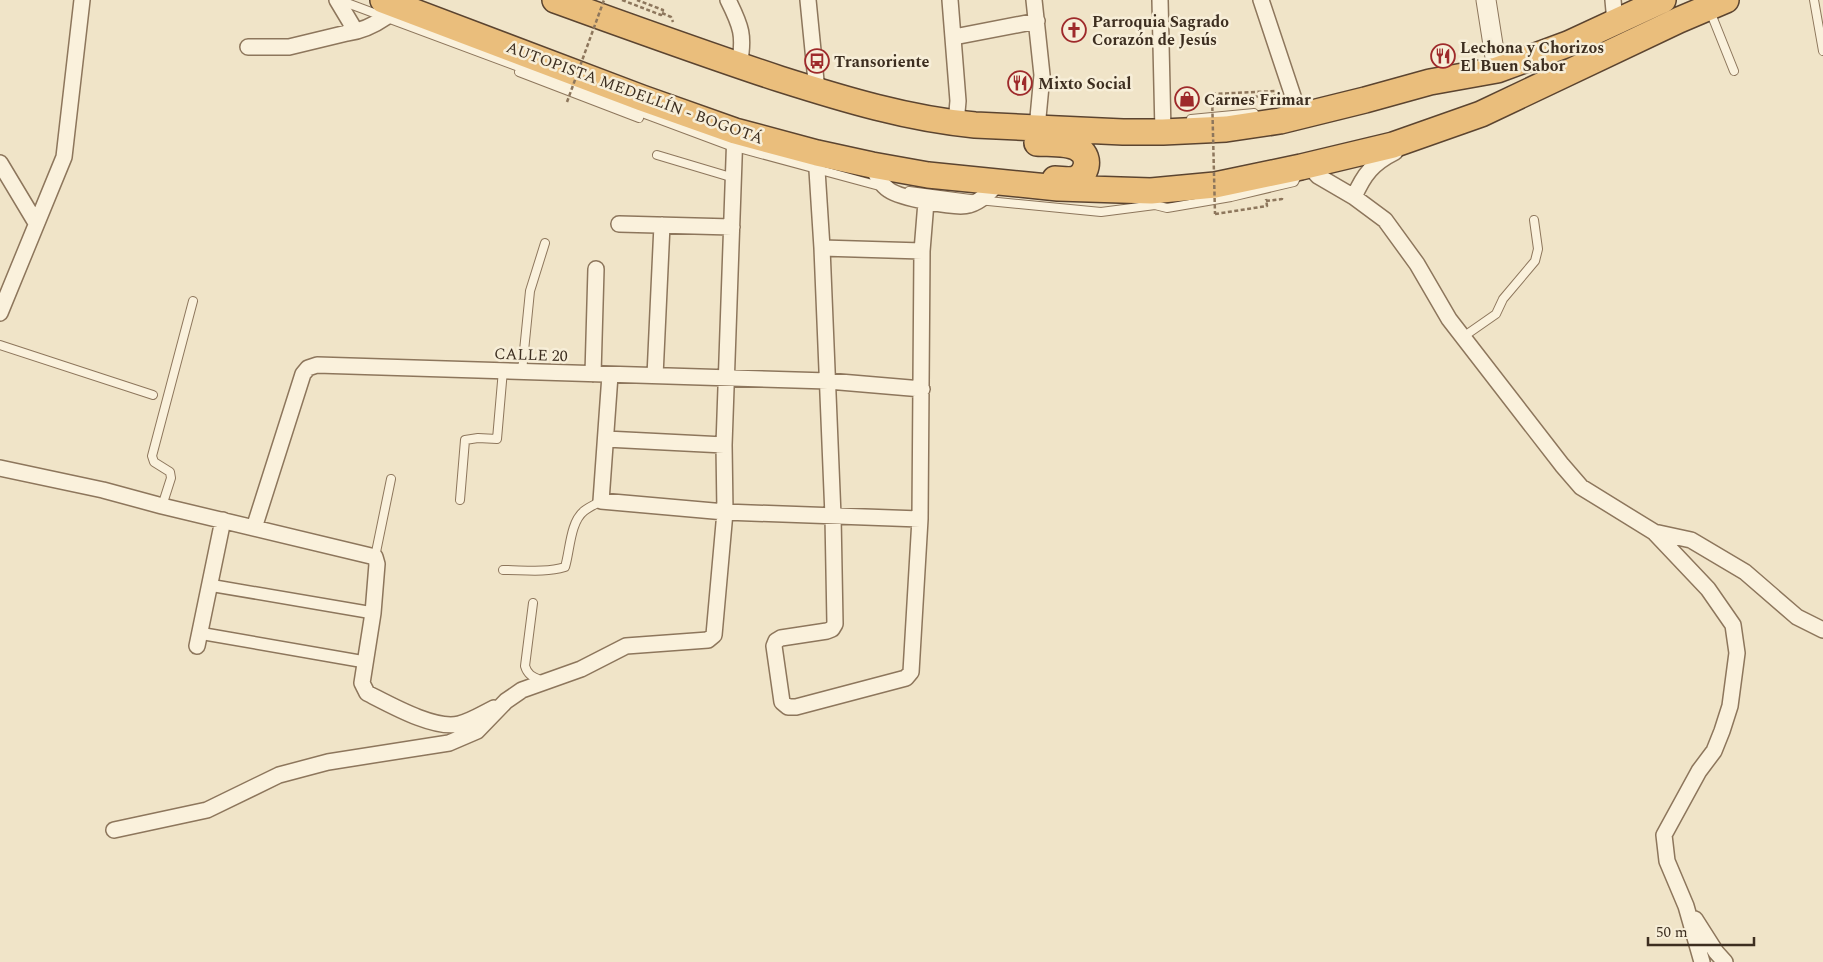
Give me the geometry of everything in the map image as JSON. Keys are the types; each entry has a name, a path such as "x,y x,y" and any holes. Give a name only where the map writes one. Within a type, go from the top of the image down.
{"highway":[{"path":"414,0 453,16 479,36"},
{"path":"555,0 817,91 888,110 964,121 1039,119 1124,132 1166,123 1226,129 1290,119 1430,82 1497,70 1568,44 1614,11 1663,0"},
{"name":"AUTOPISTA MEDELLÍN - BOGOTÁ","path":"385,9 479,36 642,98 735,139 817,161 872,165 928,175 1058,188 1151,190 1215,185 1393,145 1481,114 1717,4"},
{"path":"904,170 920,166 937,166 1064,180 1074,179 1082,175 1086,168 1085,155 1073,147 959,135 947,131 964,121"}],"street":[{"path":"0,313 64,157 82,0"},
{"path":"338,0 352,25 347,34"},
{"path":"728,0 742,37 736,64"},
{"path":"808,0 817,91"},
{"path":"950,0 958,101 964,121"},
{"path":"1034,0 1042,75 1039,119"},
{"path":"1160,0 1166,123"},
{"path":"1262,0 1290,119"},
{"path":"1486,0 1497,70"},
{"path":"248,47 289,47 360,32 372,27 385,9"},
{"path":"954,37 1037,21"},
{"path":"1354,197 1362,178 1378,161 1395,152 1451,135 1470,125 1481,114"},
{"path":"0,468 104,490 162,506 374,557 377,564 373,613 362,683 367,693 407,713 426,720 456,725 469,721 522,690 581,669 626,646 708,640 714,635 725,512 724,445 735,139"},
{"path":"817,161 828,381 835,624 832,629 826,631 781,638 776,641 774,646 782,702 788,707 796,707 906,678 911,672 920,519 922,251 926,202"},
{"path":"0,163 36,223"},
{"path":"872,165 878,179 890,191 926,202 967,206 988,195 999,182"},
{"path":"1304,166 1354,197 1385,220 1417,264 1449,319 1562,466 1582,487 1654,532 1708,589 1733,625 1737,653 1730,706 1722,731 1714,752 1699,772 1664,835 1667,861 1686,906 1702,962"},
{"path":"619,224 732,227"},
{"path":"655,376 662,224"},
{"path":"822,248 922,251"},
{"path":"593,374 596,269"},
{"name":"CALLE 20","path":"254,528 303,374 308,368 317,365 828,381 922,389"},
{"path":"610,375 602,501 725,512 920,519"},
{"path":"606,439 724,445"},
{"path":"223,520 198,639 365,662"},
{"path":"1654,532 1691,540 1744,572 1797,617 1823,630"},
{"path":"209,585 373,613"},
{"path":"114,830 206,810 279,775 328,762 449,743 477,731 506,701"},
{"path":"1686,906 1716,952 1725,962"}],"lane":[{"path":"338,0 385,9 508,63 660,121 735,139"},
{"path":"1814,0 1823,51"},
{"path":"1717,4 1734,71"},
{"path":"713,48 736,64"},
{"path":"657,156 734,178"},
{"path":"817,161 886,188 978,200 1100,212 1155,205 1167,208 1231,197 1294,182 1304,166"},
{"path":"1463,337 1496,314 1503,299 1535,261 1538,249 1534,220"},
{"path":"522,371 530,291 544,243"},
{"path":"162,506 171,478 170,472 154,462 152,456 193,301"},
{"path":"0,345 153,395"},
{"path":"460,500 465,440 478,438 497,439 503,370"},
{"path":"374,557 391,479"},
{"path":"503,570 555,570 564,567 568,556 572,530 582,511 602,501"},
{"path":"533,603 525,666 527,673 545,681"}],"path":[{"path":"567,102 604,0"},
{"path":"622,0 671,17"},
{"path":"637,0 663,10 662,13"},
{"path":"1222,106 1221,99 1278,96 1278,91 1212,94 1215,214 1267,206"},
{"path":"1266,202 1282,199"}],"place":[{"name":"Parroquia Sagrado Corazón de Jesús","path":"1074,30"},
{"name":"Lechona y Chorizos El Buen Sabor","path":"1443,56"},
{"name":"Transoriente","path":"817,61"},
{"name":"Mixto Social","path":"1020,83"},
{"name":"Carnes Frimar","path":"1187,99"}]}
